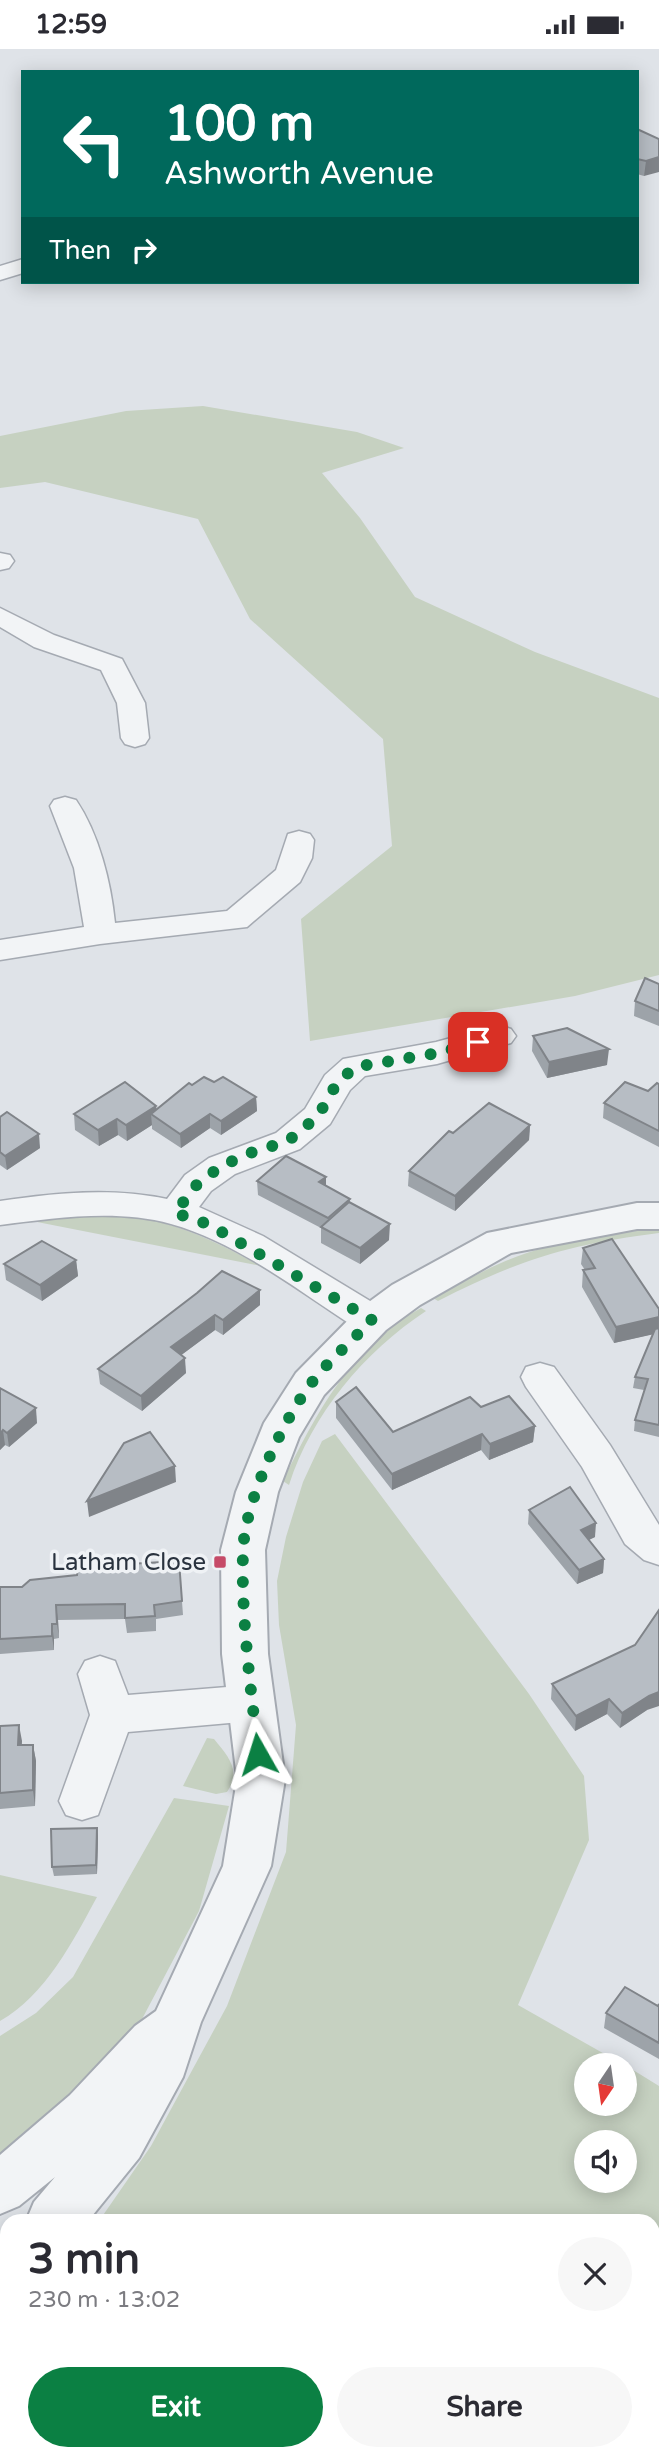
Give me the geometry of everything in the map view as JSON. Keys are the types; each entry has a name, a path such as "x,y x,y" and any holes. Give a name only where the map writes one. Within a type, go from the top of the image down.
{"street":[{"path":"0,274 21,266"},
{"path":"0,616 44,642 112,665 131,702 135,738"},
{"path":"65,806 88,856 97,895 100,934"},
{"path":"0,950 100,934 236,920 289,875 297,858 299,840"},
{"path":"175,1213 198,1183 222,1166 247,1154 288,1141 318,1116 337,1083 355,1067 438,1053 499,1036"},
{"path":"0,1213 40,1207 124,1204 175,1213 208,1224 372,1320"},
{"path":"59,2214 120,2140 165,2060 176,2022 247,1866 261,1779 246,1654 243,1550 257,1492 279,1434 310,1384 372,1320 406,1295 501,1242 637,1216 659,1216"},
{"path":"540,1377 596,1456 640,1533 659,1549"},
{"path":"82,1801 111,1715 100,1674"},
{"path":"111,1715 252,1703"},
{"path":"0,2188 59,2141 118,2084 147,2045 176,2022"}],"green space":[{"path":"203,406 357,432 404,448 322,473 360,518 415,597 535,652 659,698 659,975 575,996 310,1041 301,919 392,846 383,739 250,619 198,519 45,482 0,488 0,436 126,411"},
{"path":"93,1214 141,1218 181,1228 261,1266 32,1221"},
{"path":"659,1228 659,1233 627,1237 545,1256 520,1264 438,1301 433,1298 492,1267 539,1249 578,1240"},
{"path":"421,1308 426,1311 382,1345 343,1387 311,1434 289,1485 283,1481 338,1383 375,1341"},
{"path":"335,1434 529,1694 584,1776 589,1840 518,2005 603,2053 574,2053 574,2116 637,2116 637,2072 659,2086 659,2214 104,2214 151,2146 227,2006 286,1852 296,1725 279,1625 277,1581 286,1537 303,1482 322,1441"},
{"path":"207,1738 214,1739 231,1764 233,1777 227,1792 216,1794 183,1786"},
{"path":"174,1798 229,1806 199,1911 141,2021 65,2103 0,2158 0,2036 36,2013 73,1977"},
{"path":"0,1875 97,1897 68,1949 44,1982 31,1997 0,2021"}],"building":[{"path":"639,130 659,139 659,157 646,161 639,159"},
{"path":"645,978 659,984 659,1011 635,1001"},
{"path":"567,1028 609,1049 549,1062 533,1036"},
{"path":"204,1077 214,1082 223,1077 256,1097 221,1121 210,1114 180,1134 151,1114 189,1083 192,1085"},
{"path":"125,1082 156,1106 126,1125 117,1119 98,1130 74,1114"},
{"path":"625,1082 648,1091 659,1084 659,1131 604,1103"},
{"path":"489,1103 530,1125 455,1196 409,1171 449,1131 453,1133"},
{"path":"7,1112 39,1134 5,1156 0,1152 0,1117"},
{"path":"286,1156 326,1177 319,1182 350,1199 328,1218 257,1181"},
{"path":"349,1202 390,1224 360,1248 321,1227"},
{"path":"612,1239 659,1309 659,1317 616,1327 583,1270 595,1268 583,1248"},
{"path":"42,1241 76,1260 40,1285 4,1264"},
{"path":"222,1271 260,1290 223,1320 215,1315 171,1347 185,1358 141,1396 98,1369 197,1293"},
{"path":"659,1328 659,1425 635,1420 648,1379 635,1377 655,1329"},
{"path":"356,1387 393,1432 470,1397 481,1407 509,1396 535,1426 490,1444 482,1434 392,1474 336,1402"},
{"path":"0,1388 36,1408 7,1433 3,1430 0,1434"},
{"path":"150,1432 175,1466 87,1501 124,1443"},
{"path":"570,1487 596,1523 581,1530 604,1559 579,1570 529,1510"},
{"path":"179,1561 182,1601 154,1605 155,1616 125,1618 125,1604 56,1605 57,1624 52,1624 52,1636 0,1639 0,1587 22,1587 30,1580 77,1575 78,1567"},
{"path":"659,1610 659,1692 622,1713 609,1699 576,1716 552,1684 635,1645"},
{"path":"19,1725 18,1745 33,1745 33,1790 0,1793 0,1726"},
{"path":"97,1828 96,1865 52,1867 51,1829"},
{"path":"625,1987 658,2006 659,2004 659,2043 606,2013"}],"place":[{"name":"Latham Close","path":"220,1562"}],"route":[{"path":"258,1754 246,1654 243,1550 257,1492 279,1434 310,1384 372,1320 208,1224 175,1213 198,1183 222,1166 247,1154 288,1141 318,1116 337,1083 355,1067 438,1053 478,1042"}]}
